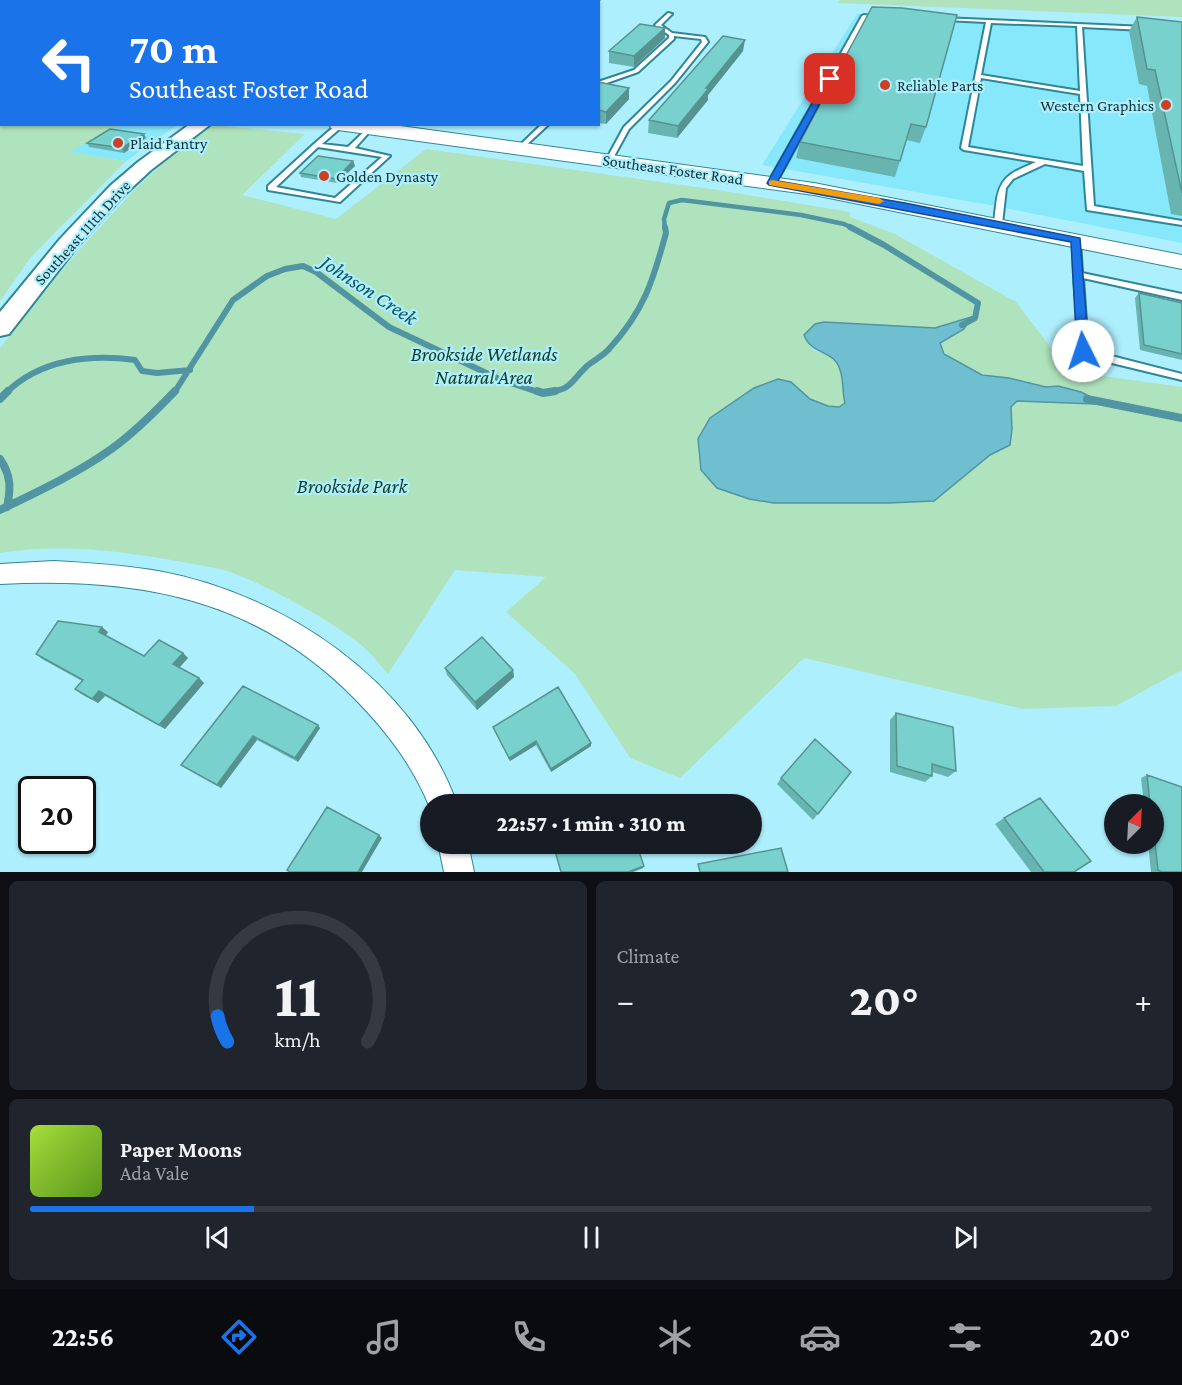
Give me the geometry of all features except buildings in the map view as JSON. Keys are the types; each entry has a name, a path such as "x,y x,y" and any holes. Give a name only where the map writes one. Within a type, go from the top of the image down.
{"main road":[{"name":"Southeast 111th Drive","path":"0,328 57,256 108,199 166,149 200,126"},
{"name":"Southeast Foster Road","path":"347,126 772,183 998,224 1182,262"}],"street":[{"path":"0,574 70,571 147,578 210,594 282,625 309,641 368,692 412,746 428,770 439,794"},
{"path":"455,854 459,872"}],"lane":[{"path":"609,160 626,128 673,82 705,42 703,38 671,34 658,25 670,14"},
{"path":"772,183 864,16 887,17"},
{"path":"932,19 1150,28"},
{"path":"989,21 964,148 1087,170"},
{"path":"1079,25 1090,208 1182,223"},
{"path":"600,83 636,71 672,38 671,34"},
{"path":"978,76 1082,93"},
{"path":"316,145 387,156 337,200 271,188 316,145 339,126"},
{"path":"520,148 544,126"},
{"path":"350,149 369,129"},
{"path":"998,224 1001,186 1006,179 1043,162"},
{"path":"1076,240 1083,351 1087,354 1182,376"},
{"path":"1078,275 1182,297"}],"shaded area":[{"path":"857,14 1182,29 1182,243 990,205 762,165"},
{"path":"119,126 176,126 126,161 68,152"},
{"path":"971,317 964,329 940,343 944,354 982,375 1009,378 1046,387 1058,386 1081,392 1093,398 1095,404 1017,401 1011,407 1010,445 990,455 934,501 774,503 749,499 717,488 701,470 698,439 710,418 754,388 778,379 791,382 810,399 828,406 839,407 845,403 837,363 812,346 804,335 815,324 824,322 935,328"}],"green space":[{"path":"840,0 1182,0 1182,17 838,3"},
{"path":"0,126 119,126 69,152 126,161 31,257 0,301"},
{"name":"Brookside Wetlands Natural Area","path":"213,126 224,126 305,134 242,195 336,219 426,149 718,190 850,212 850,217 895,234 1016,302 1061,361 1103,376 1182,387 1182,670 1116,706 1023,709 804,658 680,778 630,758 575,674 506,612 546,577 455,570 388,674 364,647 347,634 278,593 227,571 160,558 91,550 45,549 0,553 0,348 71,259 135,189 174,153","holes":["970,318 964,329 940,343 946,354 966,368 1028,384 1011,407 1010,445 990,455 934,501 774,503 717,488 702,470 698,455 710,418 754,388 791,382 806,396 819,402 839,407 845,403 840,368 831,356 813,350 804,335 824,322 935,328"]}],"waterway":[{"name":"Johnson Creek","path":"665,228 664,219 669,203 682,200 801,215 850,227"},
{"name":"Johnson Creek","path":"552,392 570,384 587,366 607,351 631,322 646,295 657,266 666,233 665,227"},
{"name":"Johnson Creek","path":"850,227 884,245 978,303 975,318 962,325"},
{"name":"Johnson Creek","path":"189,370 233,300 267,276 285,269 303,266 316,272 389,327 499,379 541,393"},
{"name":"Johnson Creek","path":"6,393 34,373 50,366 83,359 135,360 142,371 157,373 189,370"},
{"name":"Johnson Creek","path":"174,393 189,370"},
{"name":"Johnson Creek","path":"7,506 97,459 127,437 175,391"},
{"name":"Johnson Creek","path":"537,391 552,392"},
{"name":"Johnson Creek","path":"546,393 552,392"},
{"name":"Johnson Creek","path":"0,399 6,393"},
{"name":"Johnson Creek","path":"1087,399 1182,418"},
{"name":"Johnson Creek","path":"0,459 9,482 7,506"},
{"name":"Johnson Creek","path":"0,510 7,506"}],"slow traffic":[{"path":"772,183 879,201"}],"place":[{"name":"Reliable Parts","path":"885,85"},
{"name":"Western Graphics","path":"1166,105"},
{"name":"Plaid Pantry","path":"118,143"},
{"name":"Golden Dynasty","path":"324,176"}],"route":[{"path":"830,79 772,183 905,206 1076,240 1083,351"}],"park label":[{"name":"Brookside Park","path":"352,486"}]}
